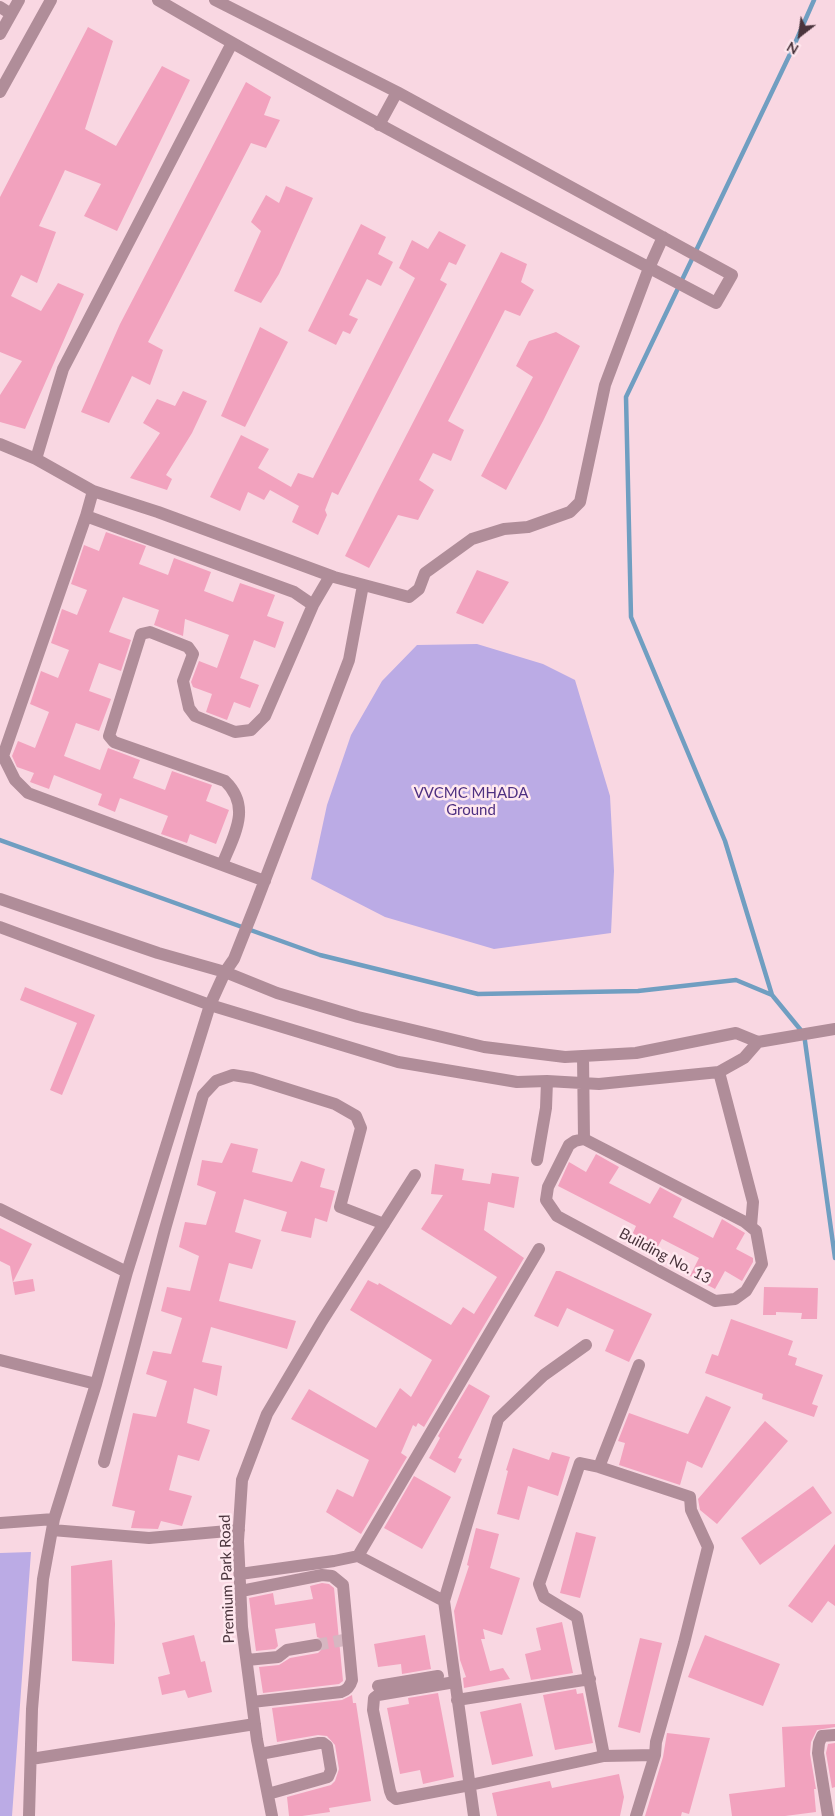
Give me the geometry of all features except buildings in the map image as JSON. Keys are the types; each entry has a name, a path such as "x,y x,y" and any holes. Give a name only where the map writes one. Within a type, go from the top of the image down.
{"street":[{"path":"0,34 6,11 19,0"},
{"path":"0,92 51,0"},
{"path":"158,0 379,125 716,303 732,275 397,92 215,0"},
{"path":"36,459 63,369 232,43"},
{"path":"379,125 397,92"},
{"path":"0,444 36,459 93,491 158,512 330,576 410,597 419,589 425,573 472,539 504,529 537,524 570,512 580,502 605,385 649,268 663,237"},
{"path":"93,491 3,756 15,780 28,793 265,881"},
{"path":"86,516 294,592 313,605"},
{"path":"222,865 238,828 240,816 234,789 224,781 114,742 109,736 141,634 150,632 188,647 193,654 183,681 189,708 195,716 235,732 251,730 266,716 313,605 330,576"},
{"path":"29,1816 32,1709 43,1579 53,1525 96,1384 127,1272 210,1004 225,972 234,959 349,660 363,584"},
{"path":"0,898 158,953 225,972 277,993 358,1017 484,1047 564,1057 636,1053 736,1033 764,1041 835,1028"},
{"path":"0,927 210,1004 398,1062 517,1082 547,1081 599,1084 719,1072 744,1058 764,1041"},
{"path":"582,1056 584,1140 751,1226 753,1202 719,1072"},
{"path":"104,1462 162,1238 198,1114 204,1095 216,1081 233,1075 252,1078 335,1104 356,1116 360,1128 340,1207 384,1224"},
{"path":"537,1160 546,1108 547,1081"},
{"name":"Building No. 13","path":"584,1140 569,1144 548,1187 546,1200 557,1216 715,1302 735,1299 746,1291 762,1264 756,1231 751,1226"},
{"name":"Premium Park Road","path":"272,1816 255,1724 257,1701 242,1628 243,1590 240,1574 239,1530 242,1480 267,1414 322,1321 415,1175"},
{"path":"0,1208 127,1272"},
{"path":"358,1556 540,1249"},
{"path":"474,1816 444,1601 498,1419 544,1375 586,1345"},
{"path":"0,1360 96,1384"},
{"path":"599,1467 638,1366"},
{"path":"604,1756 577,1617 544,1597 539,1584 580,1463 599,1467 690,1497 691,1510 708,1546 684,1643 656,1742 655,1755 636,1816"},
{"path":"0,1522 53,1525 149,1538 239,1530"},
{"path":"240,1574 358,1556 444,1601"},
{"path":"243,1590 322,1575 332,1576 343,1585 346,1640 352,1680 346,1690 257,1701"},
{"path":"249,1660 278,1657 287,1650 316,1645"},
{"path":"378,1686 454,1677"},
{"path":"454,1677 378,1695 374,1698 373,1710 392,1796 396,1798 470,1785 604,1756 655,1755"},
{"path":"458,1700 590,1679"},
{"path":"31,1759 255,1724"},
{"path":"828,1816 818,1753 822,1736 835,1735"},
{"path":"260,1754 319,1743 327,1746 331,1770 328,1777 268,1794"}],"green space":[{"name":"VVCMC MHADA Ground","path":"477,644 543,664 575,680 610,796 614,871 611,933 494,949 385,917 311,879 327,805 351,735 382,681 417,645"},
{"path":"31,1552 12,1816 0,1816 0,1553"}],"waterway":[{"path":"772,995 725,841 631,617 626,397 792,50 814,0"},
{"path":"0,840 320,955 478,994 638,991 736,980 772,995 804,1034 835,1258"}],"tunnel":[{"path":"316,1645 344,1640"}]}
